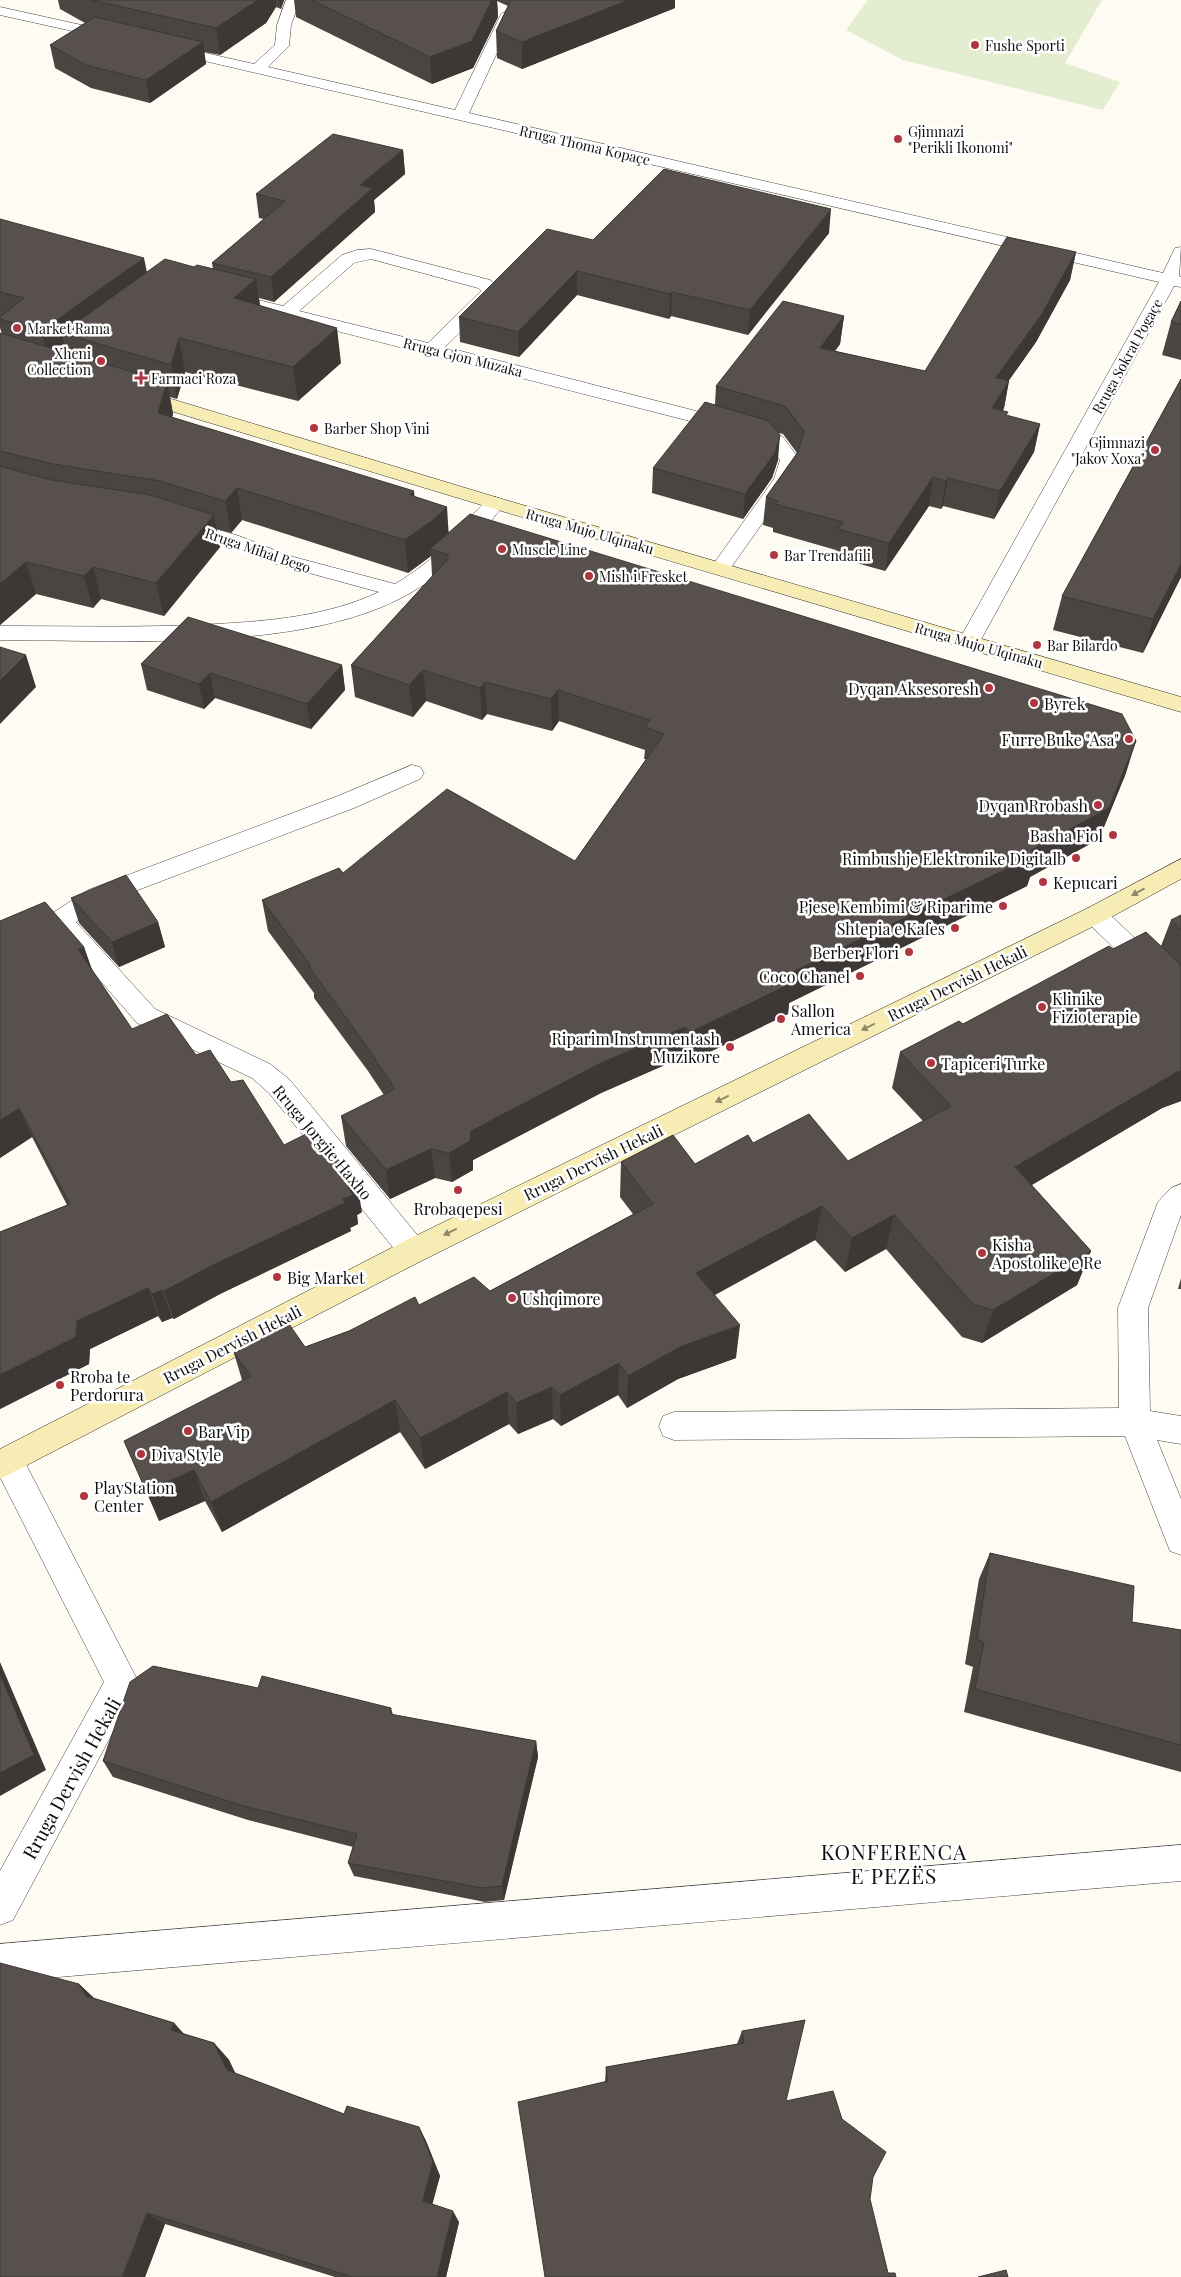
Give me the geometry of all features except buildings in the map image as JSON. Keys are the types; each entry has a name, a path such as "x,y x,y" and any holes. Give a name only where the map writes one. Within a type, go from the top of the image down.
{"main road":[{"name":"Rruga Mujo Ulqinaku","path":"118,389 495,503 1181,705"},
{"name":"Rruga Dervish Hekali","path":"4,1463 413,1250 1095,915 1181,868"}],"street":[{"path":"257,69 282,46 284,25 293,0"},
{"path":"493,7 508,14 524,9"},
{"path":"0,10 43,14 132,41"},
{"path":"460,116 508,14"},
{"name":"Rruga Thoma Kopaçe","path":"152,45 1175,281"},
{"name":"Rruga Sokrat Pogaçe","path":"969,642 1175,281 1181,252"},
{"path":"287,312 348,259 357,255 371,254 484,284 491,288 490,293 433,349"},
{"name":"Rruga Gjon Muzaka","path":"206,292 740,428 775,440 790,460 784,479 720,569"},
{"path":"0,633 138,633 264,627 344,613 380,600 423,576 468,537 495,503"},
{"name":"Rruga Mihal Bego","path":"167,521 232,540 311,569 398,591"},
{"path":"34,930 60,920 97,896 346,802 412,773"},
{"path":"1095,915 1181,997"},
{"name":"Rruga Jorgjie Haxho","path":"60,920 146,1016 261,1071 279,1086 413,1250"},
{"path":"1181,1196 1168,1210 1133,1308 1136,1422 1181,1540"},
{"path":"674,1426 1136,1422 1181,1430"},
{"name":"Rruga Dervish Hekali","path":"0,1907 122,1683 4,1463"},
{"path":"0,1963 1181,1863"}],"green space":[{"name":"Fushe Sporti","path":"868,0 1102,0 1065,63 1120,82 1103,110 903,60 846,30"}],"place":[{"name":"Fushe Sporti","path":"975,45"},
{"name":"Gjimnazi \"Perikli Ikonomi\"","path":"898,139"},
{"name":"Market Rama","path":"17,328"},
{"name":"Xheni Collection","path":"101,361"},
{"name":"Farmaci Roza","path":"141,378"},
{"name":"Barber Shop Vini","path":"314,428"},
{"name":"Gjimnazi \"Jakov Xoxa\"","path":"1155,450"},
{"name":"Muscle Line","path":"502,549"},
{"name":"Bar Trendafili","path":"774,555"},
{"name":"Mish i Fresket","path":"589,576"},
{"name":"Bar Bilardo","path":"1037,645"},
{"name":"Dyqan Aksesoresh","path":"989,688"},
{"name":"Byrek","path":"1034,703"},
{"name":"Furre Buke \"Asa\"","path":"1129,739"},
{"name":"Dyqan Rrobash","path":"1098,805"},
{"name":"Basha Fiol","path":"1113,835"},
{"name":"Rimbushje Elektronike Digitalb","path":"1076,858"},
{"name":"Kepucari","path":"1043,882"},
{"name":"Pjese Kembimi & Riparime","path":"1003,906"},
{"name":"Shtepia e Kafes","path":"955,928"},
{"name":"Berber Flori","path":"909,952"},
{"name":"Coco Chanel","path":"860,976"},
{"name":"Klinike Fizioterapie","path":"1042,1007"},
{"name":"Sallon America","path":"781,1019"},
{"name":"Riparim Instrumentash Muzikore","path":"730,1047"},
{"name":"Tapiceri Turke","path":"931,1063"},
{"name":"Rrobaqepesi","path":"458,1190"},
{"name":"Kisha Apostolike e Re","path":"982,1253"},
{"name":"Big Market","path":"277,1277"},
{"name":"Ushqimore","path":"512,1298"},
{"name":"Rroba te Perdorura","path":"60,1385"},
{"name":"Bar Vip","path":"188,1431"},
{"name":"Diva Style","path":"141,1454"},
{"name":"PlayStation Center","path":"84,1496"}],"district":[{"name":"KONFERENCA E PEZËS","path":"894,1863"}]}
